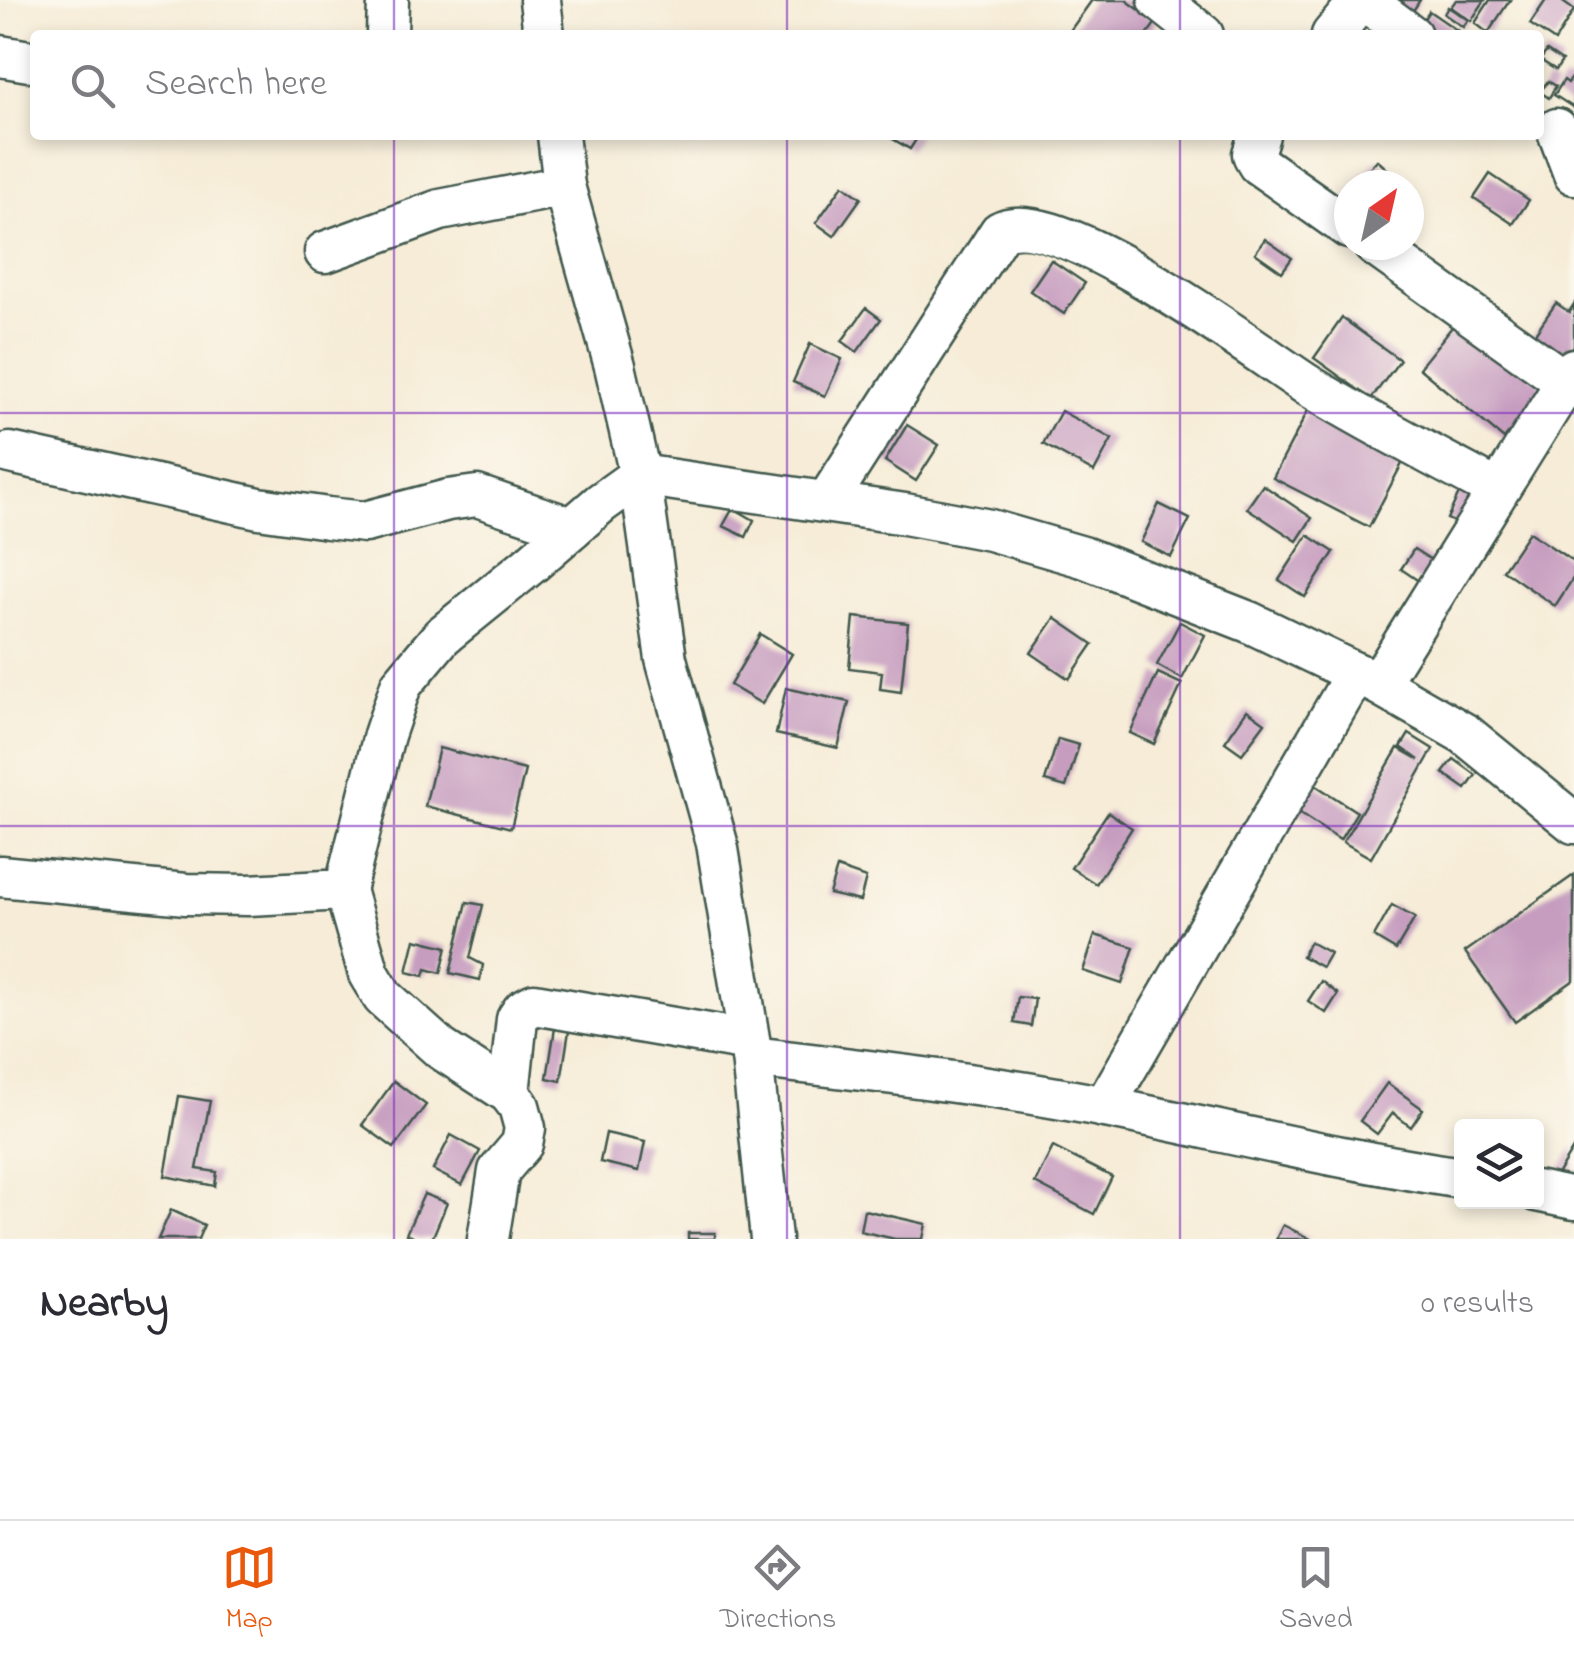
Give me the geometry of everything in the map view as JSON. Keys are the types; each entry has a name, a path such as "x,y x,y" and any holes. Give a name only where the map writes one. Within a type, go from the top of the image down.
{"street":[{"path":"388,0 388,30"},
{"path":"540,0 543,30"},
{"path":"1159,0 1197,30"},
{"path":"1336,30 1362,0 1403,30"},
{"path":"0,56 30,61"},
{"path":"1557,127 1574,174"},
{"path":"559,140 564,186 615,366 640,475 666,660 717,843 750,1049 772,1239"},
{"path":"1258,140 1253,154 1258,164 1334,217"},
{"path":"324,252 440,210 564,186"},
{"path":"827,502 1000,232 1010,226 1034,229 1089,249 1185,301 1309,386 1497,490"},
{"path":"1104,1107 1367,679 1570,376 1396,260"},
{"path":"10,453 259,508 328,518 366,522 478,496 572,528"},
{"path":"488,1239 499,1171 522,1144 526,1128 520,1106 509,1093 441,1049 383,997 369,974 346,890 400,685 442,636 640,475 990,530 1083,557 1249,622 1367,679 1464,734 1574,823"},
{"path":"0,876 186,894 346,890"},
{"path":"509,1093 517,1019 534,1004 750,1049 1104,1107 1351,1160 1454,1177"},
{"path":"1544,1193 1574,1199"}],"building":[{"path":"1092,0 1126,0 1156,22 1150,30 1071,30"},
{"path":"1384,0 1420,0 1409,17"},
{"path":"1456,0 1485,0 1471,21 1451,7"},
{"path":"1490,0 1510,0 1490,30 1475,23"},
{"path":"1546,0 1560,0 1574,10 1555,41 1530,24"},
{"path":"1448,7 1468,20 1463,27 1444,14"},
{"path":"1429,11 1457,30 1421,30 1418,28"},
{"path":"1547,51 1562,61 1556,70 1544,62"},
{"path":"1574,75 1574,108 1554,95 1564,80 1568,83"},
{"path":"1548,81 1556,86 1549,98 1544,95"},
{"path":"895,140 916,140 910,149"},
{"path":"1377,160 1388,170 1368,170"},
{"path":"1490,174 1529,200 1513,224 1474,198"},
{"path":"843,185 861,198 834,236 816,223"},
{"path":"1265,239 1292,258 1282,272 1255,253"},
{"path":"1051,260 1085,283 1064,314 1030,291"},
{"path":"1556,303 1569,312 1574,304 1574,364 1525,348"},
{"path":"866,308 881,319 857,352 842,341"},
{"path":"1460,317 1546,388 1504,439 1419,368"},
{"path":"1342,318 1400,360 1371,399 1314,358"},
{"path":"810,344 842,359 825,396 793,382"},
{"path":"1311,405 1407,454 1369,527 1273,478"},
{"path":"1061,411 1112,439 1094,472 1043,444"},
{"path":"907,425 939,445 916,481 885,461"},
{"path":"1263,485 1312,518 1297,541 1247,508"},
{"path":"1463,485 1485,495 1469,529 1447,519"},
{"path":"1159,504 1190,519 1171,557 1141,542"},
{"path":"733,508 754,520 746,537 723,526"},
{"path":"1529,532 1574,562 1574,577 1555,606 1503,570"},
{"path":"1308,535 1334,552 1305,597 1279,580"},
{"path":"1414,549 1445,569 1432,590 1401,569"},
{"path":"854,617 908,623 901,692 880,689 882,672 849,668"},
{"path":"1055,618 1093,644 1069,679 1031,653"},
{"path":"1180,622 1205,635 1182,679 1157,665"},
{"path":"760,634 792,654 762,704 730,685"},
{"path":"1158,673 1182,684 1154,744 1130,733"},
{"path":"786,688 849,702 838,748 776,734"},
{"path":"1247,710 1265,723 1242,754 1225,742"},
{"path":"1409,734 1433,749 1371,858 1343,842 1398,748 1419,760 1401,747"},
{"path":"1058,739 1079,745 1066,787 1045,781"},
{"path":"439,748 525,770 511,828 425,806"},
{"path":"1454,759 1476,775 1466,789 1443,773"},
{"path":"1309,781 1357,812 1340,840 1292,809"},
{"path":"1108,812 1132,828 1096,884 1071,868"},
{"path":"837,868 866,878 860,901 829,894"},
{"path":"1574,875 1574,980 1515,1022 1465,952"},
{"path":"467,902 483,905 470,958 483,965 480,980 450,973"},
{"path":"1392,905 1415,918 1396,950 1374,937"},
{"path":"1095,935 1134,947 1122,984 1083,971"},
{"path":"415,939 447,947 441,973 426,969 424,976 407,972"},
{"path":"1310,942 1330,953 1322,967 1302,956"},
{"path":"1321,981 1338,994 1326,1013 1308,1001"},
{"path":"1018,997 1035,999 1031,1026 1014,1023"},
{"path":"555,1028 569,1031 561,1081 547,1078"},
{"path":"394,1081 426,1105 394,1148 362,1125"},
{"path":"1387,1083 1423,1109 1411,1127 1393,1113 1377,1134 1360,1121"},
{"path":"179,1096 210,1101 197,1169 217,1172 215,1186 165,1176"},
{"path":"606,1133 645,1142 639,1171 600,1162"},
{"path":"451,1135 480,1151 462,1185 433,1170"},
{"path":"1053,1147 1112,1177 1094,1214 1035,1183"},
{"path":"1574,1147 1574,1187 1556,1176"},
{"path":"424,1194 447,1203 432,1239 406,1234"},
{"path":"171,1210 204,1225 198,1239 158,1239"},
{"path":"864,1210 926,1224 923,1239 895,1239 860,1231"},
{"path":"1283,1225 1311,1239 1276,1239"},
{"path":"688,1233 715,1233 715,1239 688,1239"}]}
